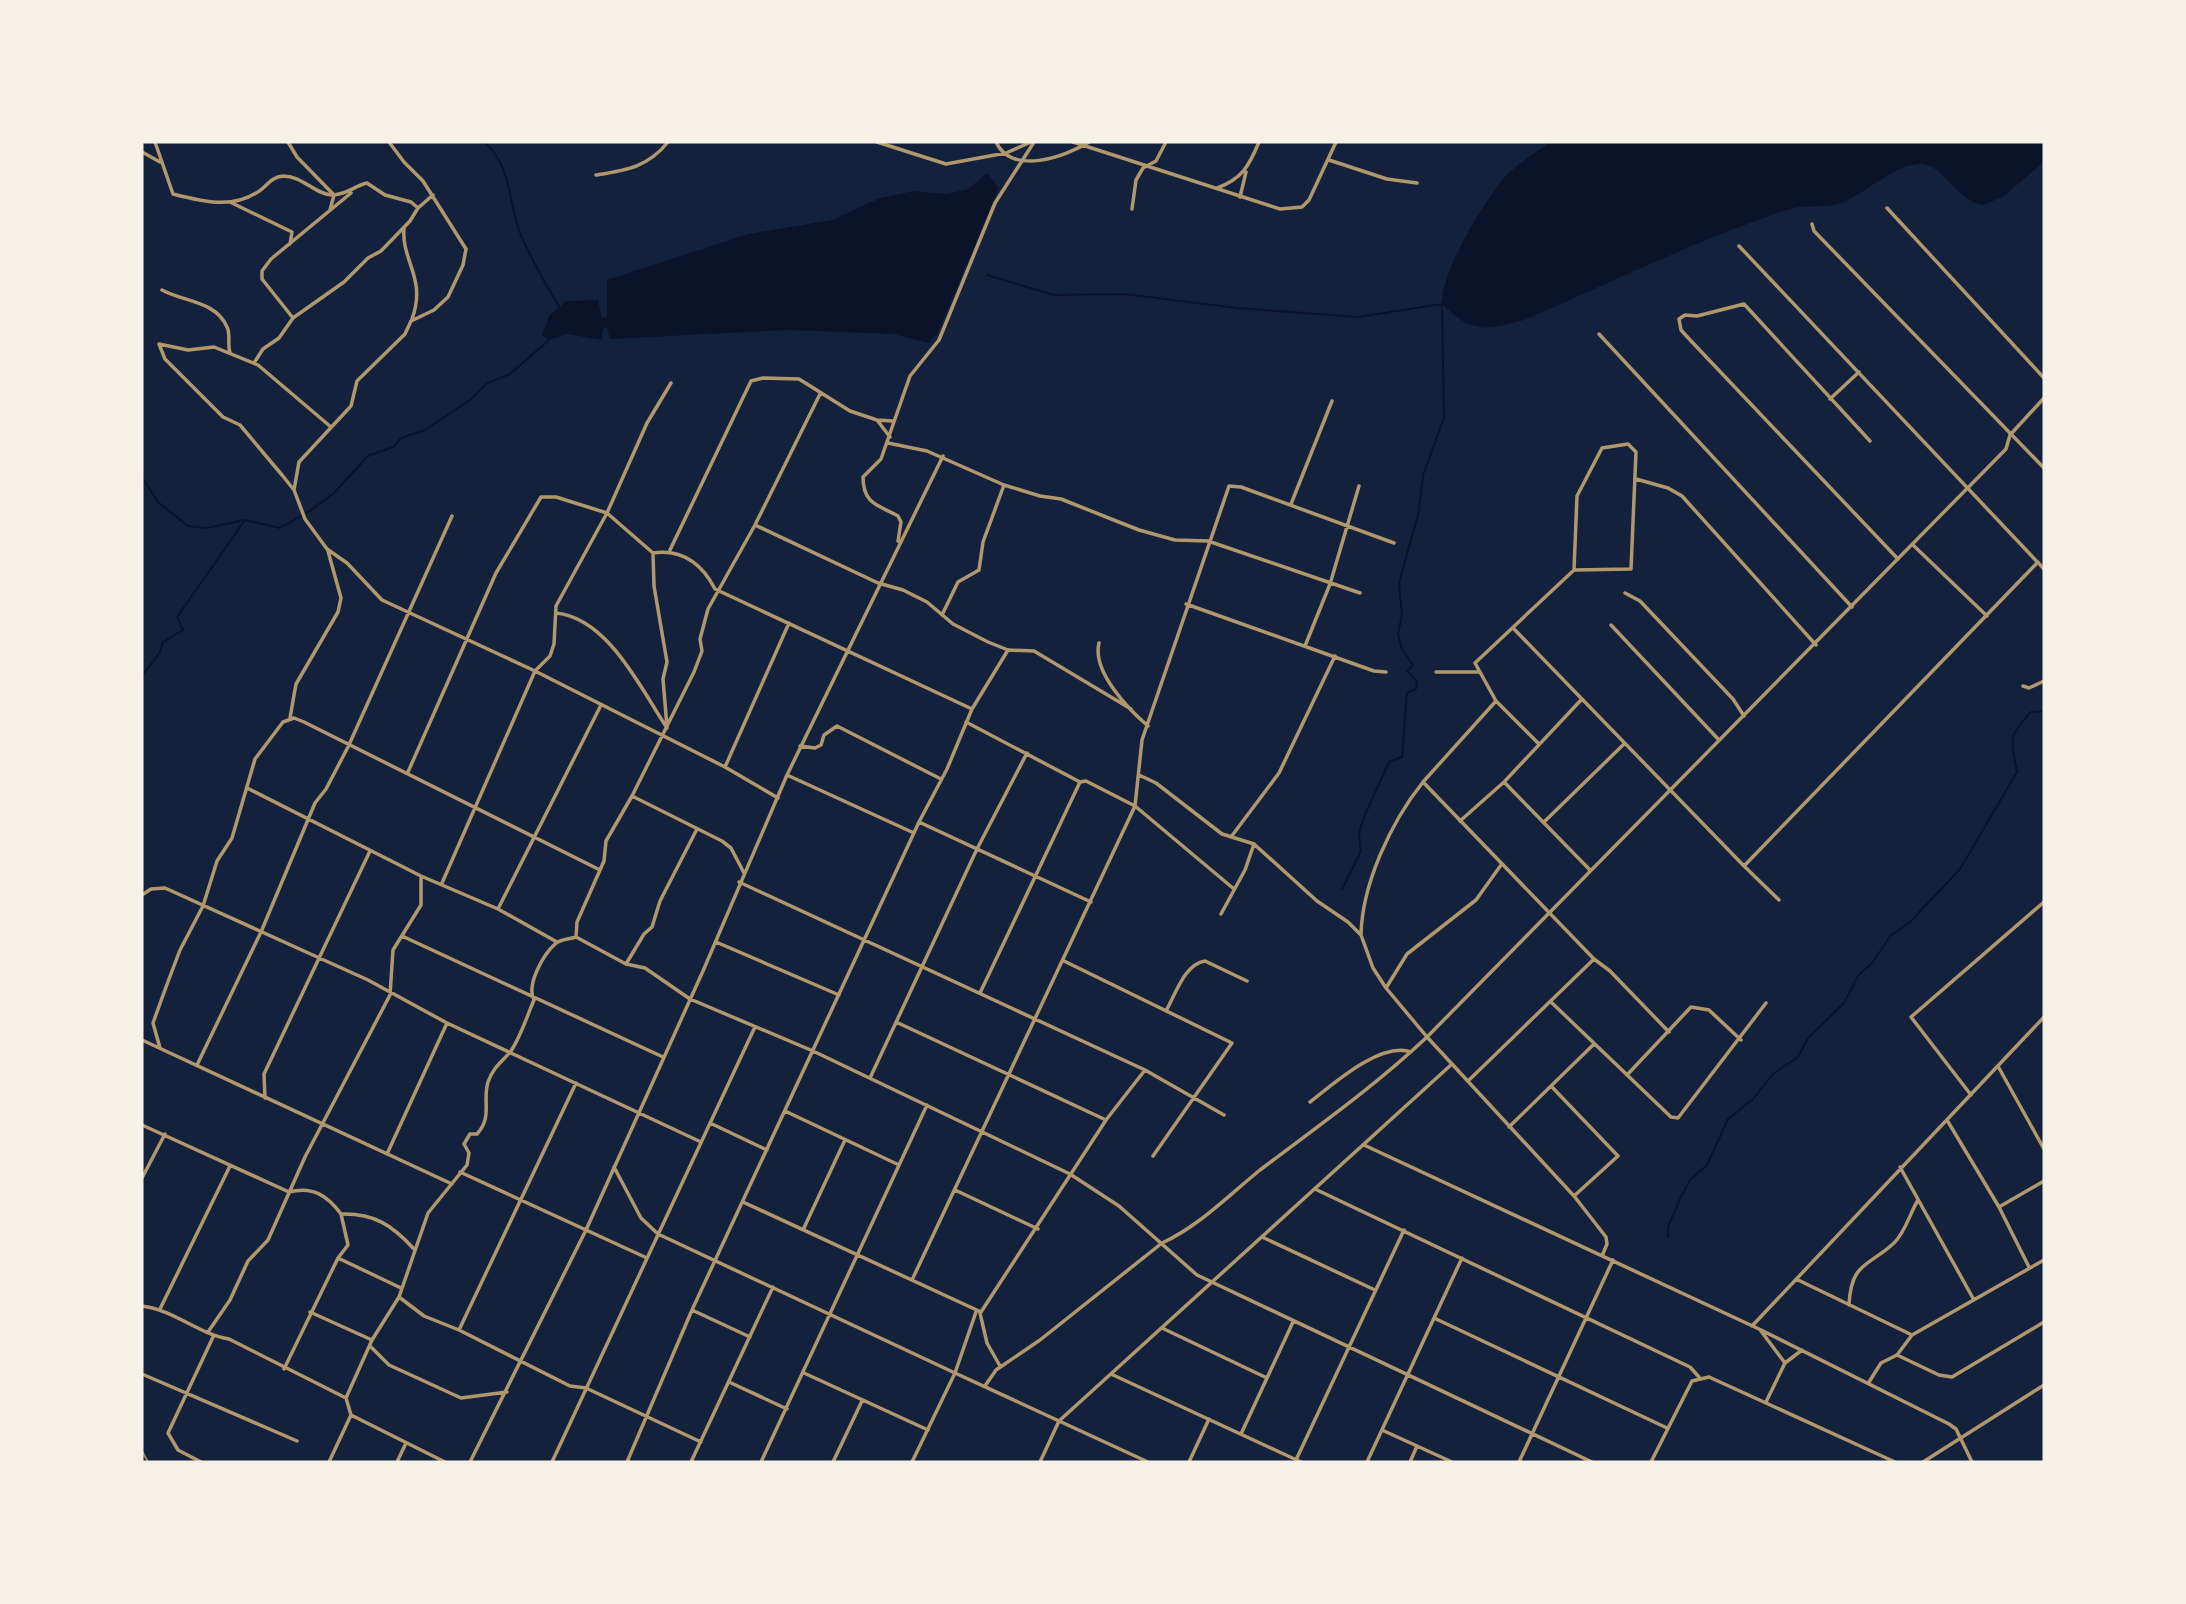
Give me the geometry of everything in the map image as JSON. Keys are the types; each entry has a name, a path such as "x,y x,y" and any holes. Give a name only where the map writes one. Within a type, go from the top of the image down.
{"street":[{"path":"155,142 173,194 197,200 231,203 292,232 290,244"},
{"path":"288,142 297,156 334,195"},
{"path":"389,142 433,195 466,249 466,257 448,298 434,310 411,321"},
{"path":"596,175 636,169 657,155 668,142"},
{"path":"877,142 946,163 1006,153 1032,142"},
{"path":"996,142 1006,153 1024,160 1053,158 1089,142"},
{"path":"897,546 901,522 898,516 872,505 863,483 865,472 881,458 910,376 939,340 995,203 1024,160 1032,142"},
{"path":"1073,142 1280,209 1302,207 1329,160 1336,142"},
{"path":"1132,209 1136,180 1143,169 1152,166 1166,142"},
{"path":"1240,197 1248,166 1259,142"},
{"path":"142,152 162,163"},
{"path":"1329,160 1387,179 1417,183"},
{"path":"1215,188 1235,181 1248,166"},
{"path":"231,203 250,197 273,178 281,176 303,180 324,194 334,195 355,190"},
{"path":"293,318 262,279 262,271 271,259 367,183 385,195 411,202 418,208"},
{"path":"330,212 334,195"},
{"path":"253,364 262,349 279,338 293,318 344,282 404,228 418,208 433,195"},
{"path":"1887,208 2044,378"},
{"path":"1812,224 1814,232 2044,468"},
{"path":"294,490 299,462 351,406 357,381 405,334 411,321 417,304 417,284 403,239 404,228"},
{"path":"1739,246 2044,569"},
{"path":"162,290 197,302 223,317 229,331 230,353"},
{"path":"1870,441 1744,304 1697,316 1685,315 1679,319 1681,330 1898,559"},
{"path":"1599,334 1852,608"},
{"path":"289,719 296,684 338,612 341,598 327,550 305,519 294,490 240,425 223,417 165,359 159,344 188,350 214,347 253,364 319,414 331,428"},
{"path":"1830,399 1859,372"},
{"path":"670,550 751,381 763,378 799,379 850,411 877,420 892,421"},
{"path":"442,883 536,671 550,656 556,606 607,513 647,423 671,383"},
{"path":"576,937 577,922 600,870 606,841 663,737 702,651 702,626 820,394"},
{"path":"985,1386 1000,1366 1041,1340 1162,1243 1182,1234 1411,1052 1816,645 1967,486 2006,449 2010,435 2044,398"},
{"path":"1291,504 1332,401"},
{"path":"877,420 890,436"},
{"path":"888,443 943,456 1004,485 1061,499 1139,530 1175,540 1208,541 1360,593"},
{"path":"1538,743 1496,701 1475,663 1478,657 1514,628 1574,570 1631,569 1636,452 1628,444 1602,448 1577,496 1574,570"},
{"path":"470,1462 586,1230 716,942 739,882 800,746 878,583 943,456"},
{"path":"1635,478 1668,488 1682,496 1816,645"},
{"path":"942,615 958,582 979,570 983,542 1004,485"},
{"path":"912,1280 985,1132 1135,806 1142,740 1186,604 1229,485 1291,504 1394,543"},
{"path":"1305,646 1329,584 1359,486"},
{"path":"408,772 469,640 496,573 541,497 556,497 607,513 653,553 654,586 667,662 663,679 667,729"},
{"path":"197,1065 261,932 315,803 326,789 348,747 452,516"},
{"path":"755,525 878,583 904,590 988,642 1008,650 1034,651 1131,709"},
{"path":"1913,545 1987,616"},
{"path":"327,550 347,563 382,600 536,671 725,767 778,798"},
{"path":"653,553 670,550 702,566 719,591 972,709"},
{"path":"1744,866 2038,562"},
{"path":"1625,593 1640,601 1733,699 1744,716"},
{"path":"1186,604 1386,672"},
{"path":"556,613 579,618 598,631 631,670 667,729"},
{"path":"725,767 789,624"},
{"path":"1611,625 1719,740"},
{"path":"1514,628 1669,791 1779,900"},
{"path":"1099,643 1097,658 1102,670 1131,709 1148,726"},
{"path":"627,1462 692,1310 972,709 1008,650"},
{"path":"1231,837 1279,773 1335,656"},
{"path":"1436,672 1479,672"},
{"path":"2023,686 2029,688 2044,681"},
{"path":"1460,821 1504,782 1581,700"},
{"path":"1496,701 1423,782 1388,835 1362,913 1361,935 1373,968 1386,988 1427,1037 1574,1196 1606,1237 1602,1256"},
{"path":"498,909 533,835 579,753 601,705"},
{"path":"160,1048 153,1023 180,950 203,906 217,861 235,830 236,817 255,759 283,722 289,719 304,722 348,747 408,772 600,870"},
{"path":"966,722 1080,782 1086,781 1135,806 1234,889"},
{"path":"800,746 815,748 821,745 824,735 837,726 941,779"},
{"path":"1544,822 1624,744"},
{"path":"870,1078 977,849 1027,753"},
{"path":"787,775 914,833"},
{"path":"1139,775 1156,783 1222,834 1254,844 1361,935"},
{"path":"980,993 1080,782"},
{"path":"1423,782 1548,913 1594,959 1610,971 1669,1032"},
{"path":"1504,782 1590,870"},
{"path":"247,788 421,876 498,909 558,942"},
{"path":"632,796 731,848 744,873"},
{"path":"919,822 1091,902"},
{"path":"626,964 644,934 652,927 660,901 697,829"},
{"path":"1221,914 1245,870 1254,844"},
{"path":"265,1099 264,1074 370,851"},
{"path":"1386,988 1407,954 1476,900 1501,865"},
{"path":"208,1332 230,1300 248,1261 268,1240 289,1192 390,995 393,950 421,905 421,876"},
{"path":"739,882 1145,1070 1224,1115"},
{"path":"142,895 151,889 165,888 368,980 390,995 447,1023 701,1142"},
{"path":"1971,1096 1911,1017 2044,902"},
{"path":"402,936 534,1000 663,1057"},
{"path":"329,1462 351,1415 346,1398 372,1340 399,1297 428,1213 467,1165 469,1153 464,1144 470,1134 477,1134 484,1125 488,1112 488,1082 500,1060 510,1052 534,1000 531,993 532,984 545,957 558,942 576,937 626,964 645,968 690,999 813,1051 1070,1174 1119,1206 1190,1271 1592,1462"},
{"path":"716,942 839,995"},
{"path":"1468,1081 1594,959"},
{"path":"1064,961 1167,1009 1232,1044 1153,1156"},
{"path":"1167,1009 1190,967 1198,962 1205,961 1247,981"},
{"path":"1551,1002 1671,1117 1678,1118 1741,1040 1766,1003"},
{"path":"1627,1074 1691,1007 1709,1010 1741,1040"},
{"path":"1752,1326 1900,1167 2044,1019"},
{"path":"896,1022 1106,1120"},
{"path":"387,1154 447,1023"},
{"path":"552,1462 754,1028"},
{"path":"142,1042 452,1184"},
{"path":"1509,1127 1594,1044"},
{"path":"1310,1102 1360,1065 1396,1049 1411,1052"},
{"path":"1040,1462 1059,1421 1452,1064"},
{"path":"1999,1068 2044,1149"},
{"path":"912,1462 955,1373 978,1312 1038,1229 1106,1120 1145,1070"},
{"path":"459,1331 576,1083"},
{"path":"1551,1086 1618,1156 1574,1196"},
{"path":"761,1462 788,1409 927,1105"},
{"path":"785,1111 899,1165"},
{"path":"1947,1120 1999,1207 2029,1267"},
{"path":"710,1123 767,1150"},
{"path":"142,1125 289,1192 306,1188 318,1193 334,1204 341,1214 348,1245 338,1258 310,1312 284,1369"},
{"path":"142,1178 165,1134"},
{"path":"803,1230 845,1140"},
{"path":"1364,1145 1869,1382 1956,1429 1972,1462"},
{"path":"160,1309 230,1166"},
{"path":"614,1167 641,1218 658,1234 1148,1462"},
{"path":"1900,1167 1974,1300"},
{"path":"460,1172 647,1258"},
{"path":"1999,1207 2044,1181"},
{"path":"1315,1189 1587,1316 1690,1367 1699,1377"},
{"path":"955,1190 1038,1229"},
{"path":"1849,1305 1852,1280 1860,1267 1894,1243 1918,1200"},
{"path":"743,1202 978,1312 987,1343 1000,1366"},
{"path":"341,1214 376,1217 397,1229 414,1249"},
{"path":"1111,1374 1299,1461 1404,1230"},
{"path":"1262,1237 1376,1290"},
{"path":"338,1258 401,1288"},
{"path":"1367,1462 1462,1258"},
{"path":"1869,1382 1881,1363 1897,1355 1912,1335 2044,1260"},
{"path":"1518,1462 1613,1261"},
{"path":"1796,1279 1912,1335"},
{"path":"691,1462 773,1287"},
{"path":"399,1297 424,1316 570,1387 586,1388 701,1441"},
{"path":"142,1306 160,1309 214,1335 229,1339 346,1398"},
{"path":"692,1310 750,1337"},
{"path":"310,1312 372,1340"},
{"path":"1434,1318 1667,1428"},
{"path":"1241,1434 1293,1322"},
{"path":"1897,1355 1939,1375 1952,1377 2044,1322"},
{"path":"1161,1328 1267,1378"},
{"path":"1759,1329 1785,1363"},
{"path":"201,1462 178,1450 167,1433 214,1335"},
{"path":"370,1346 389,1365 461,1398 507,1392"},
{"path":"1766,1402 1785,1363 1802,1350"},
{"path":"804,1373 928,1430"},
{"path":"142,1374 297,1440"},
{"path":"1651,1462 1692,1381 1699,1377 1709,1377 1895,1462"},
{"path":"729,1382 788,1409"},
{"path":"1923,1462 2044,1385"},
{"path":"833,1462 862,1400"},
{"path":"351,1415 446,1462"},
{"path":"1189,1462 1209,1419"},
{"path":"1382,1430 1452,1462"},
{"path":"397,1462 407,1443"},
{"path":"1410,1462 1417,1446"}],"water":[{"path":"1550,142 2044,142 2044,162 2004,196 1984,205 1965,197 1943,175 1928,165 1908,166 1847,200 1832,205 1796,208 1756,221 1689,247 1524,320 1499,326 1471,325 1442,304 1443,291 1455,257 1474,221 1503,179"},
{"path":"987,173 999,188 938,332 929,343 893,334 788,330 610,339 607,328 603,327 602,340 567,334 549,340 542,335 549,316 566,301 598,300 602,318 607,317 607,280 748,234 832,220 880,198 914,191 947,194 968,189"}],"waterway":[{"path":"484,142 500,162 521,235 559,307"},
{"path":"987,275 1054,295 1125,294 1237,308 1358,317 1442,304 1444,418 1423,475 1419,511 1399,583 1402,615 1398,634 1402,649 1413,665 1407,671 1417,681 1416,689 1407,693 1402,757 1389,762 1364,817 1359,833 1361,851 1342,889"},
{"path":"307,513 334,493 368,456 393,447 401,438 425,430 471,399 486,384 510,374 549,340"},
{"path":"142,477 158,502 188,526 207,528 245,520 280,528 301,516"},
{"path":"142,676 160,652 163,642 183,630 177,617 245,520"},
{"path":"1668,1237 1668,1227 1680,1199 1690,1180 1707,1165 1728,1119 1753,1099 1773,1074 1798,1057 1808,1038 1844,1003 1858,976 1873,962 1891,935 1909,923 1960,869 2017,772 2012,745 2014,734 2031,712 2044,711"}],"railway":[{"path":"142,1451 148,1462"}]}
